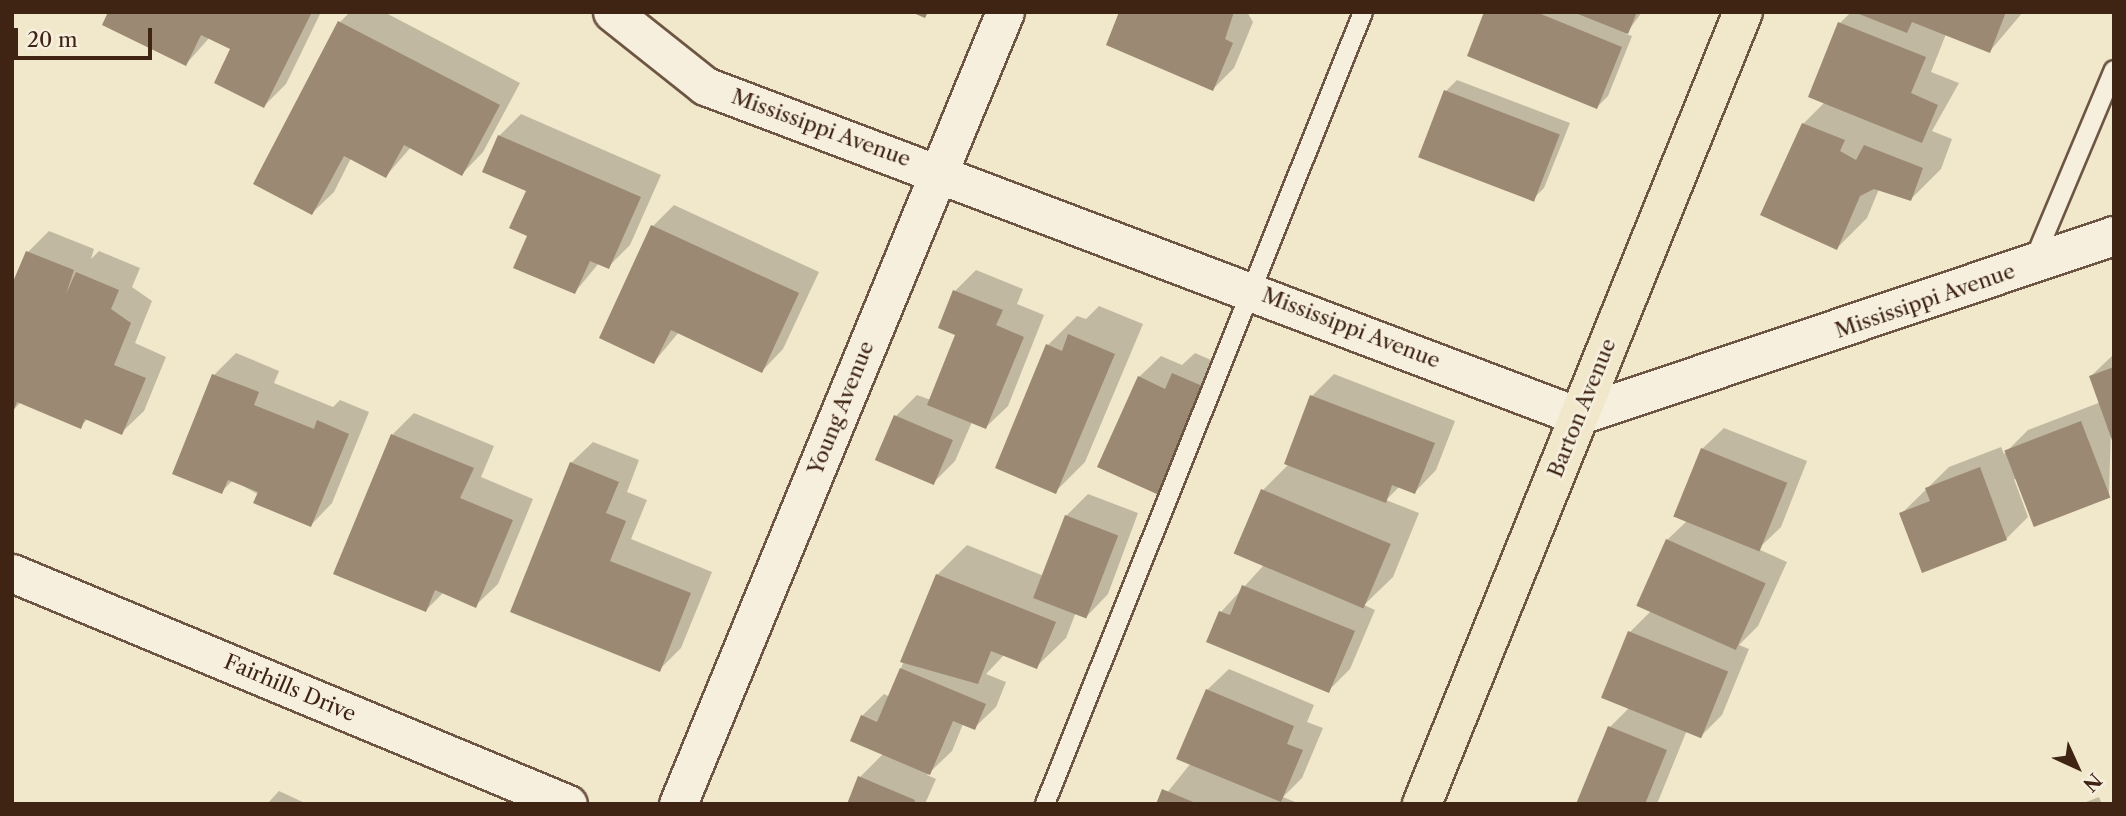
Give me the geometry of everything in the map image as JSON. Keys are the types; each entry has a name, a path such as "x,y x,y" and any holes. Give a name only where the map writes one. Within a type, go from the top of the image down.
{"main road":[{"name":"Barton Avenue","path":"1422,804 1742,12"}],"street":[{"name":"Mississippi Avenue","path":"612,12 705,86 1254,290 1578,416 2114,236"},
{"name":"Young Avenue","path":"678,804 1005,12"},
{"name":"Fairhills Drive","path":"12,572 568,804"}],"lane":[{"path":"1045,804 1254,290 1363,12"},
{"path":"2032,265 2114,70"}],"building":[{"path":"108,12 312,12 264,108 214,83 230,49 201,35 186,66 102,25"},
{"path":"911,12 928,12 925,18"},
{"path":"1119,12 1234,12 1225,39 1233,43 1213,91 1106,45"},
{"path":"1484,12 1536,12 1622,47 1597,109 1467,56"},
{"path":"1573,12 1637,12 1628,34"},
{"path":"1854,12 2006,12 1990,53 1912,22 1907,33"},
{"path":"338,21 500,105 462,176 404,145 386,178 344,156 312,215 253,184"},
{"path":"1838,22 1926,57 1911,93 1938,105 1922,143 1808,97"},
{"path":"1444,90 1560,134 1534,202 1418,157"},
{"path":"1802,123 1845,140 1840,151 1856,160 1864,145 1923,168 1911,201 1874,189 1860,196 1837,250 1760,215"},
{"path":"498,135 641,197 609,269 590,261 575,294 513,268 527,236 509,228 526,191 482,172"},
{"path":"651,225 799,293 762,373 671,330 654,364 599,338"},
{"path":"26,251 74,270 66,294 76,272 119,290 111,309 131,323 114,365 146,378 122,435 85,419 81,429 17,402 12,415 12,284"},
{"path":"953,290 1003,310 996,325 1024,337 986,429 927,405 955,335 938,328"},
{"path":"1068,334 1115,354 1056,494 995,468 1046,344 1062,351"},
{"path":"2114,367 2114,442 2113,443 2089,376"},
{"path":"1172,373 1207,388 1159,495 1097,467 1138,376 1165,389"},
{"path":"212,374 259,392 254,405 314,429 317,420 349,434 311,527 253,503 258,492 228,480 222,494 172,474"},
{"path":"1310,395 1435,443 1415,494 1392,485 1386,503 1284,464"},
{"path":"894,415 953,440 934,485 875,460"},
{"path":"2081,421 2110,498 2034,527 2004,450"},
{"path":"391,434 474,468 460,498 513,520 476,608 435,590 426,612 333,574"},
{"path":"1701,448 1787,483 1760,551 1673,517"},
{"path":"570,462 619,482 606,513 626,521 610,561 691,593 660,672 510,612"},
{"path":"1980,467 2007,540 1922,573 1899,513 1930,501 1925,488"},
{"path":"1261,489 1391,544 1363,609 1234,553"},
{"path":"1065,515 1118,535 1086,619 1033,598"},
{"path":"1666,539 1766,583 1736,650 1636,606"},
{"path":"936,574 1056,622 1037,669 991,651 978,684 900,662"},
{"path":"1242,585 1355,631 1329,693 1206,642 1219,611 1230,615"},
{"path":"1628,631 1728,671 1701,738 1601,698"},
{"path":"900,668 986,704 975,730 953,721 930,775 850,741 861,715 877,722"},
{"path":"1206,689 1294,726 1287,744 1303,750 1281,802 1176,759"},
{"path":"1608,726 1667,750 1645,804 1576,804"},
{"path":"858,776 915,800 914,804 847,804"},
{"path":"1162,789 1198,804 1156,804"}]}
